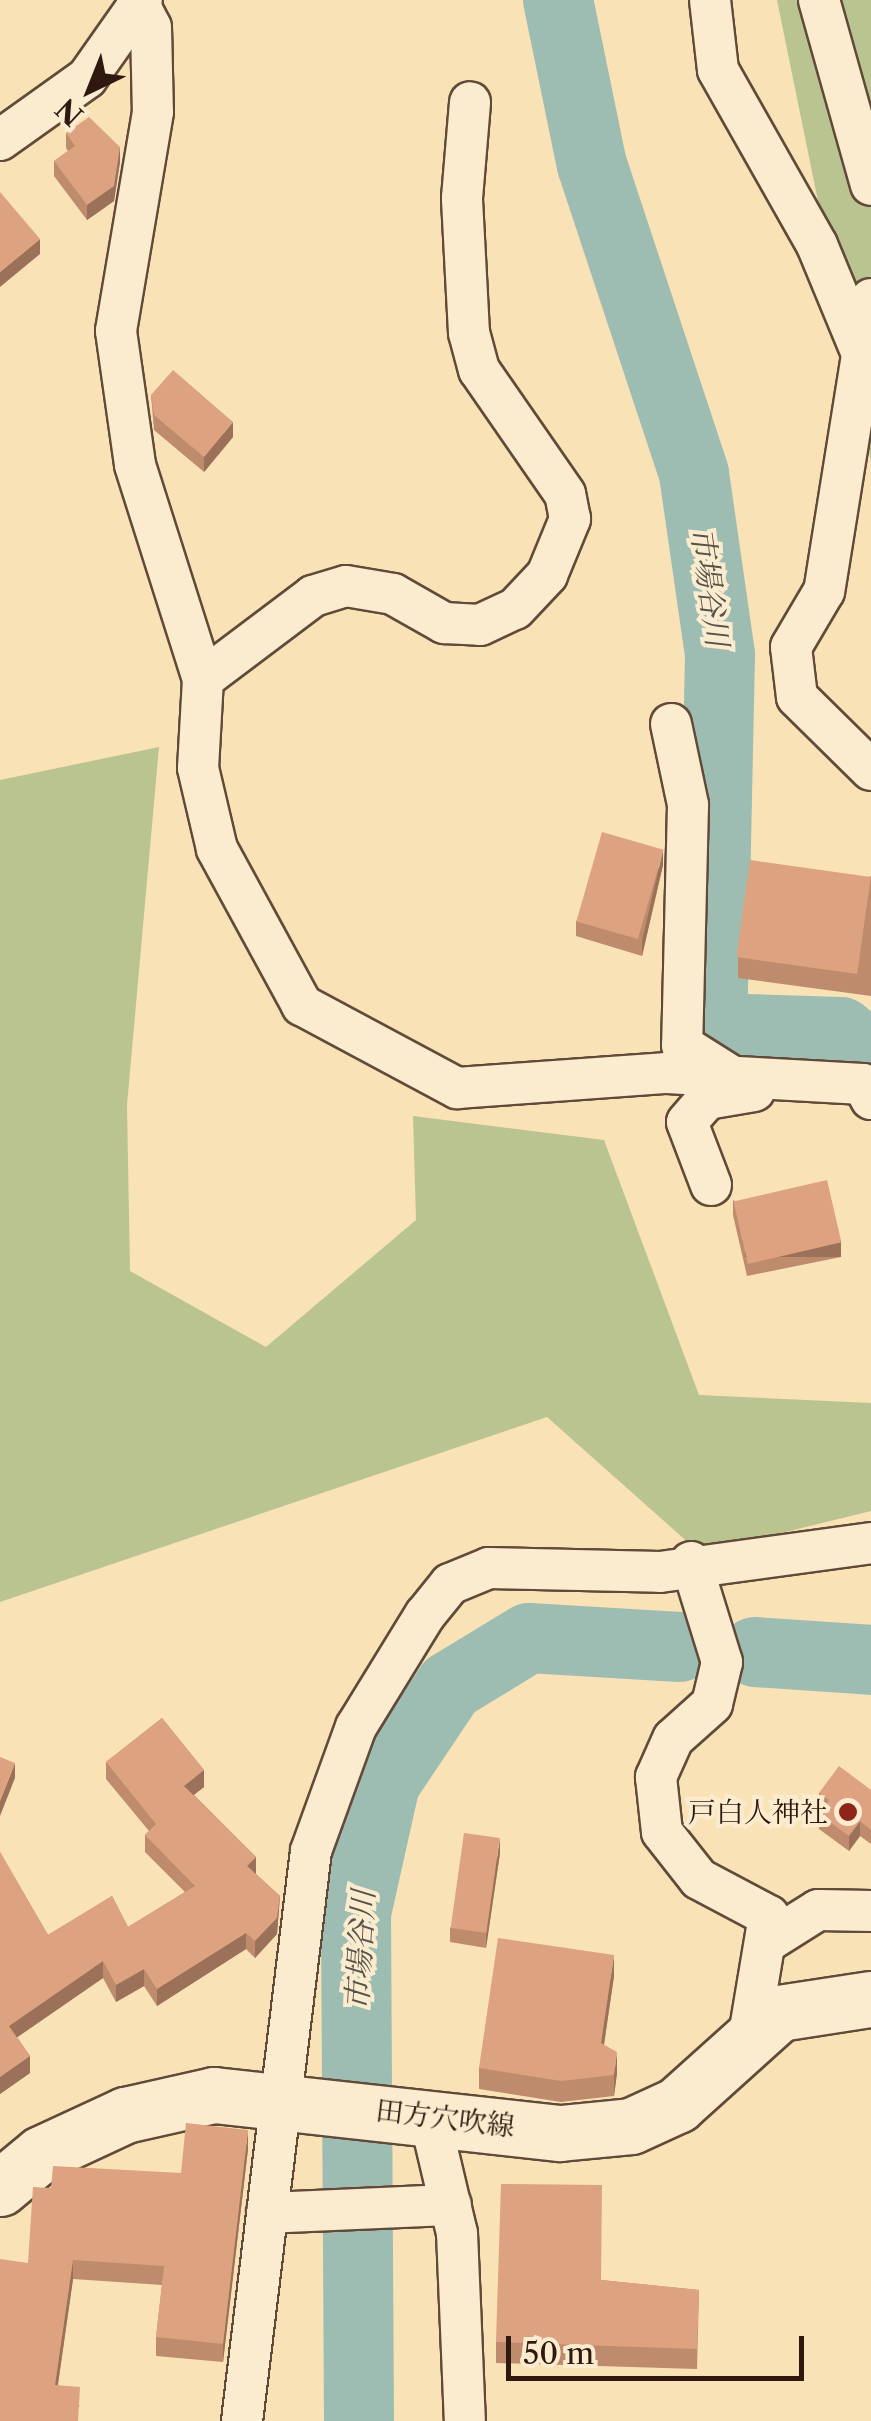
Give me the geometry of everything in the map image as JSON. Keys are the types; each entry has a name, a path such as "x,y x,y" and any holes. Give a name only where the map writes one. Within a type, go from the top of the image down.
{"main road":[{"name":"田方穴吹線","path":"0,2188 41,2154 125,2116 214,2095 414,2113 560,2133 631,2126 677,2105 779,2013 871,2000"}],"street":[{"path":"710,0 718,70 818,244 861,351"},
{"path":"819,0 871,185"},
{"path":"0,140 88,78 140,1"},
{"path":"140,1 155,56 154,112 116,331 135,465 202,679 198,768 218,849 302,1005 457,1088 732,1076 863,1084 871,1099"},
{"path":"202,679 313,596 346,586 393,594 444,623 480,626 516,608 547,575 570,519 566,494 479,370 468,333 462,198 470,102"},
{"path":"871,300 824,591 791,647 797,697 871,770"},
{"path":"671,724 688,805 682,1045 732,1076"},
{"path":"711,1185 688,1122 707,1099 817,1080"},
{"path":"242,2421 283,2214 300,2101 311,1851 356,1727 425,1615 450,1584 489,1568 660,1572 690,1562 871,1543"},
{"path":"690,1562 722,1662 712,1704 673,1739 656,1778 662,1832 699,1879 769,1916 748,2042"},
{"path":"766,1942 818,1910 871,1911"},
{"path":"414,2113 433,2206 464,2421"},
{"path":"283,2214 433,2206"}],"green space":[{"path":"777,0 871,0 871,461"},
{"path":"159,747 127,1105 130,1271 266,1347 416,1220 413,1116 604,1140 699,1395 871,1403 871,1511 700,1553 547,1417 0,1602 0,780"}],"building":[{"path":"89,117 120,147 114,186 87,205 54,161 75,146 66,133"},
{"path":"0,192 40,239 0,272"},
{"path":"173,370 233,422 204,457 154,415 151,395"},
{"path":"602,832 664,850 638,939 576,921"},
{"path":"750,860 871,877 857,974 736,957"},
{"path":"827,1180 841,1242 748,1264 733,1202"},
{"path":"162,1718 204,1770 184,1786 256,1857 247,1866 280,1896 277,1918 255,1941 246,1933 157,1989 144,1969 116,1985 103,1961 9,2026 30,2056 0,2077 0,1852 48,1935 112,1896 128,1927 195,1886 145,1835 156,1824 106,1762"},
{"path":"0,1757 15,1763 0,1801"},
{"name":"戸白人神社","path":"839,1766 871,1790 871,1830 860,1821 849,1836 819,1814 829,1800 819,1793"},
{"path":"464,1833 500,1838 486,1933 451,1928"},
{"path":"498,1938 614,1955 601,2043 617,2052 614,2075 561,2081 479,2068"},
{"path":"186,2123 248,2130 223,2344 156,2337 164,2266 73,2260 55,2385 80,2387 78,2421 0,2421 0,2259 28,2263 33,2187 51,2188 53,2166 181,2173"},
{"path":"501,2184 602,2185 601,2280 699,2290 697,2349 496,2342"}],"waterway":[{"name":"市場谷川","path":"558,0 592,165 694,474 720,655 712,1028 841,1032 871,1056"},
{"name":"市場谷川","path":"359,2421 356,1913 385,1783 450,1686 529,1638 680,1647"},
{"name":"市場谷川","path":"755,1652 871,1660"}],"place":[{"name":"戸白人神社","path":"848,1812"}]}
